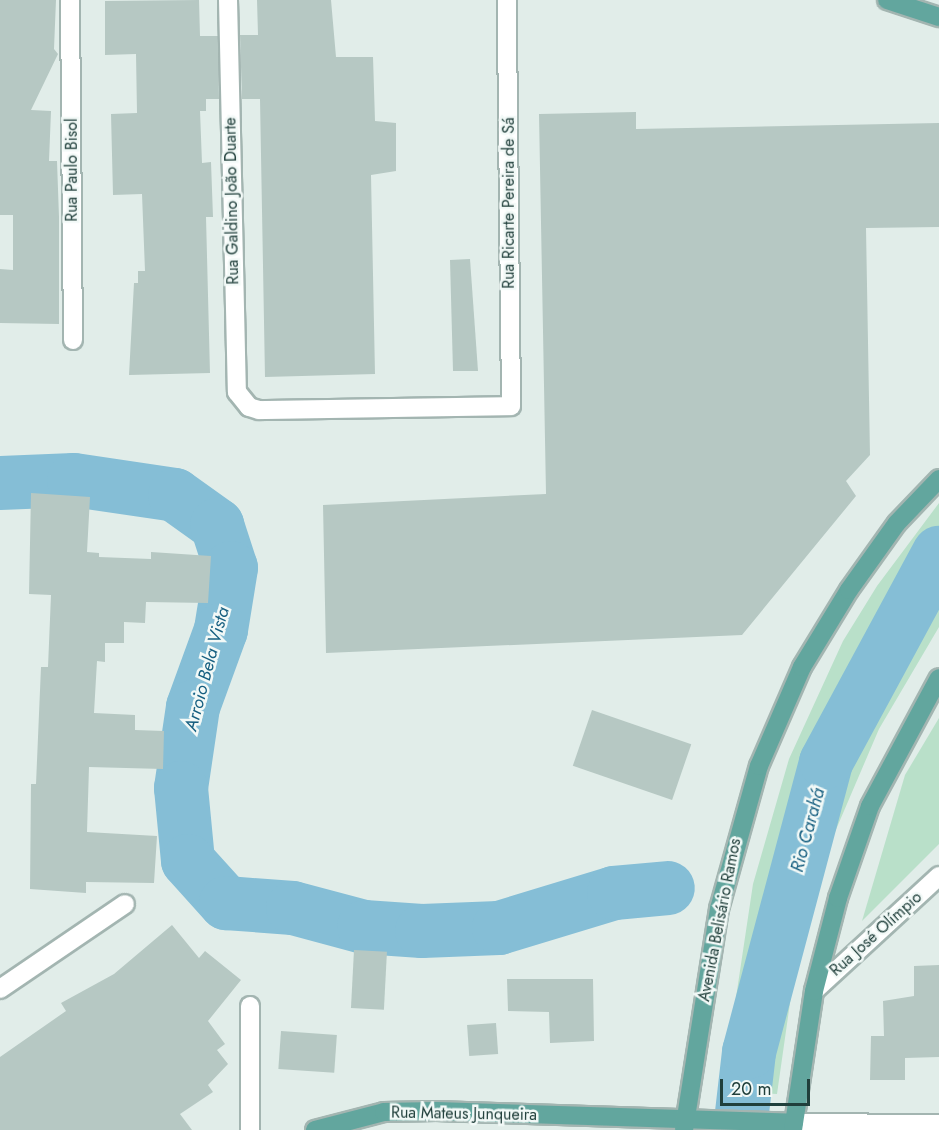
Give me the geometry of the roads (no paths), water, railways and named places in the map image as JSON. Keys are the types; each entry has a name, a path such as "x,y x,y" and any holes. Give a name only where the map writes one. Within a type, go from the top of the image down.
{"main road":[{"path":"887,0 939,16"},
{"name":"Avenida Belisário Ramos","path":"685,1125 719,909 759,766 802,668 849,590 897,523 939,479"},
{"path":"793,1126 814,991 838,898 870,806 939,678"},
{"name":"Rua Mateus Junqueira","path":"315,1130 384,1112 436,1111 685,1125 711,1120 773,1122 793,1126"}],"street":[{"name":"Rua Paulo Bisol","path":"70,0 73,340"},
{"name":"Rua Galdino João Duarte","path":"228,0 236,379 242,401 259,410 511,406"},
{"name":"Rua Ricarte Pereira de Sá","path":"507,0 511,406"},
{"name":"Rua José Olímpio","path":"814,991 939,876"},
{"path":"0,989 125,904"},
{"path":"250,1006 250,1130"},
{"name":"Rua Mateus Junqueira","path":"793,1126 939,1124"}],"waterway":[{"name":"Arroio Bela Vista","path":"0,483 74,480 175,495 217,525 231,568 221,630 193,707 181,788 188,861 226,903 293,908 364,927 422,931 499,928 614,893 668,888"},
{"name":"Rio Carahá","path":"740,1130 749,1052 826,762 939,553"}]}
